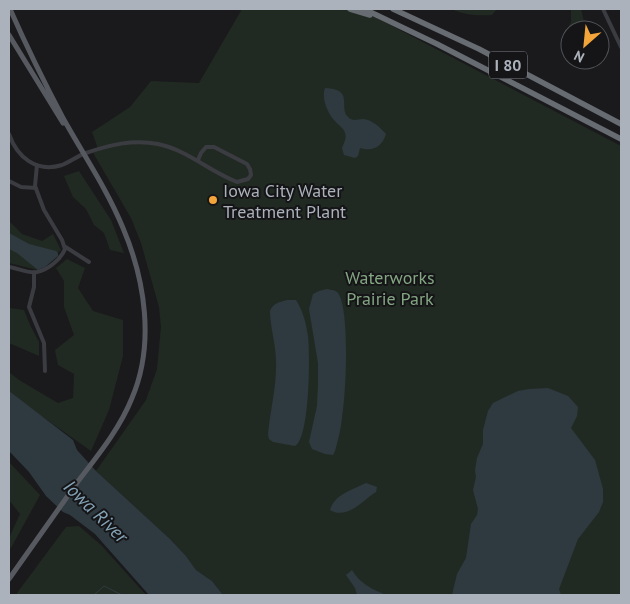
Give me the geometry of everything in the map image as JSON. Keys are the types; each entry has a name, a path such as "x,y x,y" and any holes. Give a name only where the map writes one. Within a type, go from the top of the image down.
{"highway":[{"path":"350,9 398,25"},
{"name":"I 80","path":"364,9 437,44 621,139"},
{"name":"I 80","path":"393,9 471,45 621,124"}],"main road":[{"path":"9,579 120,423 135,391 143,357 145,319 134,260 123,227 60,112 10,9"},
{"path":"9,35 60,119 80,148"}],"street":[{"path":"604,9 621,48"},
{"path":"9,134 20,155 37,165 58,166 83,154 113,145 127,142 142,142 177,149 237,182 248,179 250,175 250,169 246,164 214,146 206,147 198,160"},
{"path":"37,165 34,183 44,210 64,246 89,262"},
{"path":"9,181 21,187 36,188"},
{"path":"9,267 34,272 43,270 62,255 64,246"},
{"path":"34,272 34,287 29,306 44,343 45,371"}],"green space":[{"name":"Waterworks Prairie Park","path":"242,9 349,9 375,17 621,146 621,595 223,595 212,581 196,570 170,539 96,471 146,400 157,369 161,327 159,307 141,243 131,218 92,151 97,150 97,146 92,132 130,107 151,81 199,83"},
{"path":"451,9 497,9 492,15 481,15 466,14"},
{"path":"571,9 581,9 584,20 571,20"},
{"path":"79,171 111,220 124,253 110,250 104,233 94,225 86,209 73,197 64,176"},
{"path":"9,221 22,234 42,241 53,234 61,250 38,270 9,263"},
{"path":"67,259 85,268 78,288 93,311 123,320 123,356 109,410 91,451 9,393 9,372 58,403 73,398 74,374 58,365 55,350 74,335 64,307 64,281 56,268"},
{"path":"9,308 24,310 39,342 39,356 9,343"},
{"path":"9,462 40,495 11,548 9,547 9,538 20,514 9,500"},
{"path":"79,526 101,545 146,595 18,595 17,593 66,527"}],"water":[{"path":"325,88 334,89 343,95 345,113 350,119 369,120 386,134 379,145 372,149 360,148 358,156 355,158 344,155 342,148 345,133 332,118 328,110 324,96"},
{"path":"9,233 29,244 56,251 58,256 45,267 38,270 9,249"},
{"path":"327,289 337,292 342,302 346,333 346,372 341,426 333,455 312,449 309,442 317,406 318,363 309,309 313,294"},
{"path":"296,300 301,308 309,346 308,395 304,428 295,446 273,442 269,439 268,435 276,371 276,355 270,311 279,302"},
{"path":"548,388 568,396 578,407 577,416 571,428 595,460 603,489 603,502 599,512 578,539 559,589 561,595 452,595 457,574 466,558 471,524 477,515 478,509 473,490 476,477 475,470 477,458 483,444 483,430 488,411 493,403 518,391"},
{"name":"Iowa River","path":"9,391 73,440 77,450 96,471 170,539 196,570 212,581 223,595 149,595 95,534 63,512 46,496 29,472 9,451"},
{"path":"366,483 377,487 376,492 348,511 342,513 330,510 340,496"},
{"path":"352,570 362,582 386,595 357,595 355,588 346,575"}],"waterway":[{"path":"94,595 104,586 122,595"}],"place":[{"name":"Iowa City Water Treatment Plant","path":"213,200"}]}
